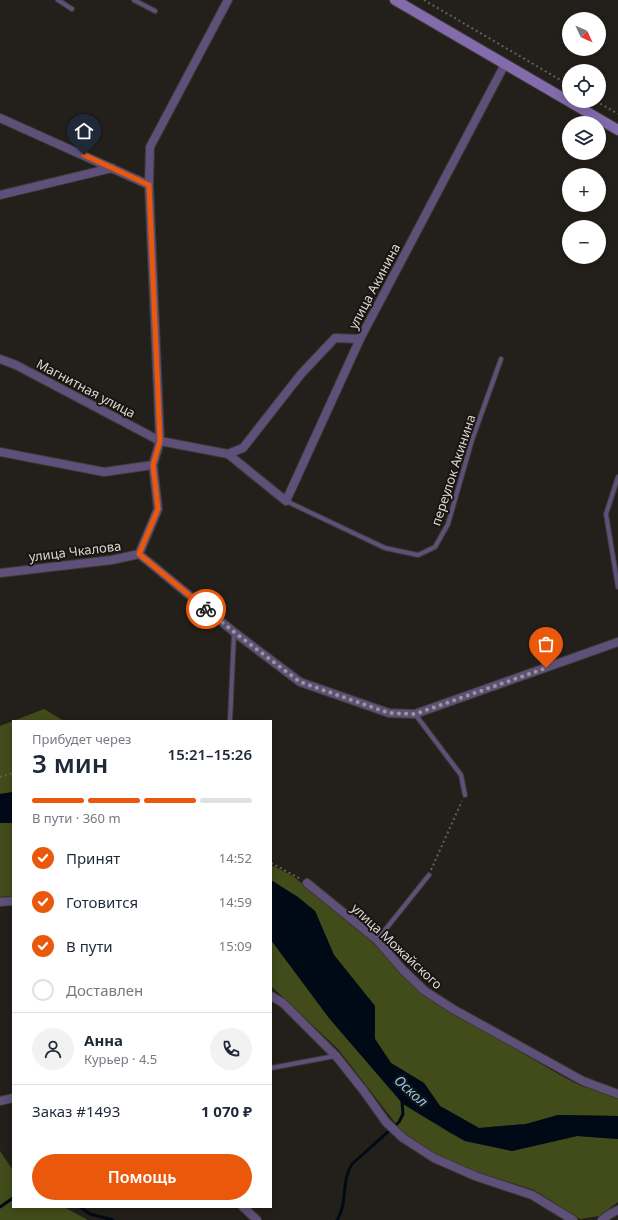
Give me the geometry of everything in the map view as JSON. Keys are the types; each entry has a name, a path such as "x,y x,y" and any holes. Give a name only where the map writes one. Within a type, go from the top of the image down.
{"main road":[{"path":"395,0 618,130"}],"street":[{"path":"139,554 158,509 153,465 160,441 149,185 150,147 228,0"},
{"name":"улица Акинина","path":"228,454 243,448 301,374 335,338 360,339 505,64"},
{"path":"0,118 149,185"},
{"path":"0,195 112,168"},
{"path":"160,441 228,454 286,501 360,339"},
{"name":"Магнитная улица","path":"0,359 16,364 160,441"},
{"path":"0,452 104,472 153,465"},
{"name":"улица Чкалова","path":"0,572 112,560 139,554 234,632 300,682 389,713 415,714 618,642"},
{"name":"улица Можайского","path":"307,883 377,940 403,970 425,991 453,1009 583,1082 618,1094"},
{"path":"0,902 12,901"},
{"path":"272,997 283,1003 336,1056 386,1122 403,1138 434,1158 475,1176 532,1195 573,1220"},
{"path":"0,1101 12,1098"},
{"path":"244,1208 257,1220"},
{"path":"602,1220 618,1210"}],"lane":[{"path":"58,0 72,9"},
{"path":"134,0 155,10"},
{"name":"переулок Акинина","path":"286,501 385,548 418,555 434,547 448,524 472,440 501,359"},
{"path":"618,476 606,514 618,587"},
{"path":"230,720 234,632"},
{"path":"415,714 461,775 465,794"},
{"path":"377,940 429,875"},
{"path":"272,1068 336,1056"}],"path":[{"path":"424,0 562,81"},
{"path":"606,107 618,114"},
{"path":"0,777 12,773"},
{"path":"429,875 465,794"},
{"path":"272,864 307,883"}],"green space":[{"path":"44,709 62,720 16,720"},
{"path":"12,721 12,792 0,794 0,726"},
{"path":"0,823 12,823 12,896 0,897"},
{"path":"272,866 293,876 371,941 425,996 581,1086 618,1097 618,1116 558,1115 526,1124 479,1128 440,1106 424,1083 391,1063 375,1039 375,1006 334,955 315,911 272,881"},
{"path":"272,941 329,1018 403,1104 465,1141 512,1151 577,1136 618,1139 618,1202 599,1216 580,1219 534,1190 474,1171 434,1153 403,1133 338,1049 272,987"},
{"path":"0,1151 12,1169 12,1208 66,1208 88,1220 0,1220"}],"water":[{"path":"12,792 12,823 0,823 0,794"},
{"name":"Оскол","path":"272,881 298,897 315,911 334,955 375,1006 375,1039 391,1063 424,1083 440,1106 479,1128 526,1124 558,1115 618,1116 618,1139 577,1136 512,1151 465,1141 403,1104 329,1018 272,941"}],"waterway":[{"name":"Оскол","path":"337,1220 342,1206 347,1177 352,1164 399,1122 403,1114 402,1101"},
{"path":"0,1207 12,1199"},
{"path":"81,1208 90,1214 113,1220"}],"way so far":[{"path":"206,609 300,682 389,713 415,714 546,668"}],"route":[{"path":"84,155 149,185 160,441 153,465 158,509 139,554 206,609"}]}
